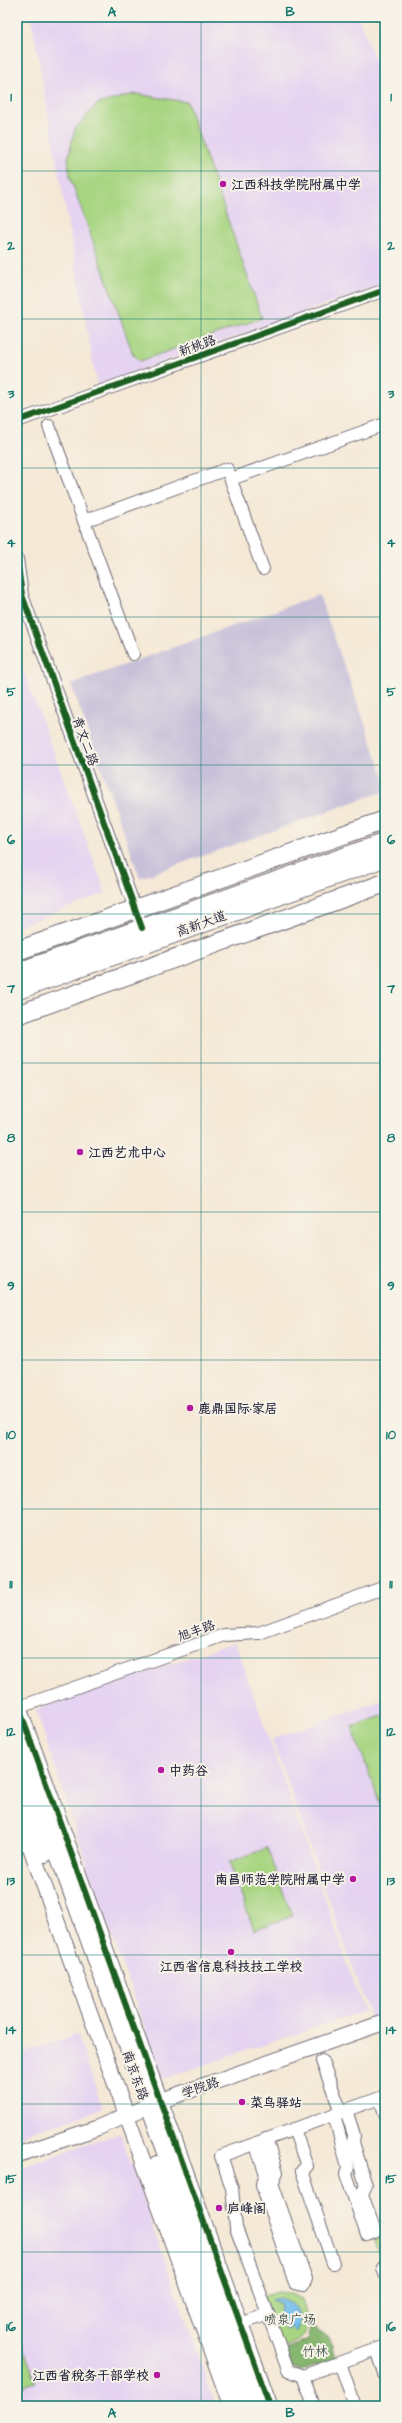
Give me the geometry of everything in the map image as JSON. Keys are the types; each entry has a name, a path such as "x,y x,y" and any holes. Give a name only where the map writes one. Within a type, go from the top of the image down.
{"highway":[{"name":"高新大道","path":"17,973 385,843"},
{"name":"高新大道","path":"17,990 385,857"}],"main road":[{"path":"17,951 385,820"},
{"path":"17,1015 385,883"},
{"name":"南京东路","path":"17,1742 244,2406"},
{"name":"南京东路","path":"17,1779 28,1843 143,2108 258,2406"}],"street":[{"name":"新桃路","path":"17,421 385,290"},
{"path":"231,479 385,424"},
{"path":"50,426 133,654"},
{"path":"84,521 227,469 263,569"},
{"name":"青文二路","path":"17,559 20,596 142,928"},
{"name":"旭丰路","path":"17,1706 224,1635 259,1633 385,1588"},
{"path":"17,1706 143,2108 232,2406"},
{"path":"17,1810 28,1843"},
{"name":"学院路","path":"17,2155 97,2128 143,2108 385,2022"},
{"path":"322,2061 340,2112 348,2168 346,2174 367,2235 375,2232 362,2194 366,2185 353,2142 354,2135 340,2112"},
{"path":"385,2114 380,2098 221,2156 232,2188 236,2228 288,2370 303,2376 381,2347 385,2374"},
{"path":"143,2108 270,2406"},
{"path":"294,2129 307,2166 302,2171 333,2263"},
{"path":"261,2141 277,2172 272,2183 306,2279 303,2285 295,2283 262,2186 266,2174 261,2141"},
{"path":"249,2321 268,2314"},
{"path":"340,2362 355,2406"},
{"path":"303,2376 314,2406"}],"shaded area":[{"name":"江西科技学院附属中学","path":"31,17 358,17 385,85 385,284 97,385"},
{"path":"319,595 385,780 385,791 140,878 71,684"},
{"path":"17,654 106,893 17,927"},
{"path":"235,1642 364,2011 163,2079 97,1894 36,1710"},
{"name":"南昌师范学院附属中学","path":"385,1699 385,2018 372,2022 272,1739"},
{"path":"77,2034 103,2108 17,2138 17,2055"},
{"path":"120,2133 216,2406 17,2406 17,2169"}],"green space":[{"path":"135,94 187,102 262,318 140,361 133,354 70,177 68,159 75,129 97,104"},
{"path":"385,1715 385,1817 352,1727"},
{"path":"267,1848 292,1916 254,1930 229,1862"},
{"path":"385,2231 385,2258 381,2259 373,2235"},
{"name":"喷泉广场","path":"277,2292 291,2293 302,2300 307,2317 306,2330 303,2336 282,2348 263,2297"},
{"name":"竹林","path":"311,2324 328,2338 335,2359 302,2371 291,2367 285,2350 307,2340"},
{"path":"18,2333 36,2382 17,2388 17,2334"}],"water":[{"path":"279,2298 290,2303 297,2310 299,2320 296,2332 291,2327 288,2330 283,2324 281,2325 276,2316 279,2314 280,2304 271,2300"}],"cycle path":[{"path":"17,421 385,290"},
{"path":"17,559 22,595 142,928"},
{"path":"17,1703 270,2406"}],"place":[{"name":"江西科技学院附属中学","path":"223,184"},
{"name":"江西艺术中心","path":"80,1152"},
{"name":"鹿鼎国际·家居","path":"190,1408"},
{"name":"中药谷","path":"161,1770"},
{"name":"南昌师范学院附属中学","path":"353,1879"},
{"name":"江西省信息科技技工学校","path":"231,1952"},
{"name":"菜鸟驿站","path":"242,2102"},
{"name":"庐峰阁","path":"219,2208"},
{"name":"江西省税务干部学校","path":"157,2375"}]}
